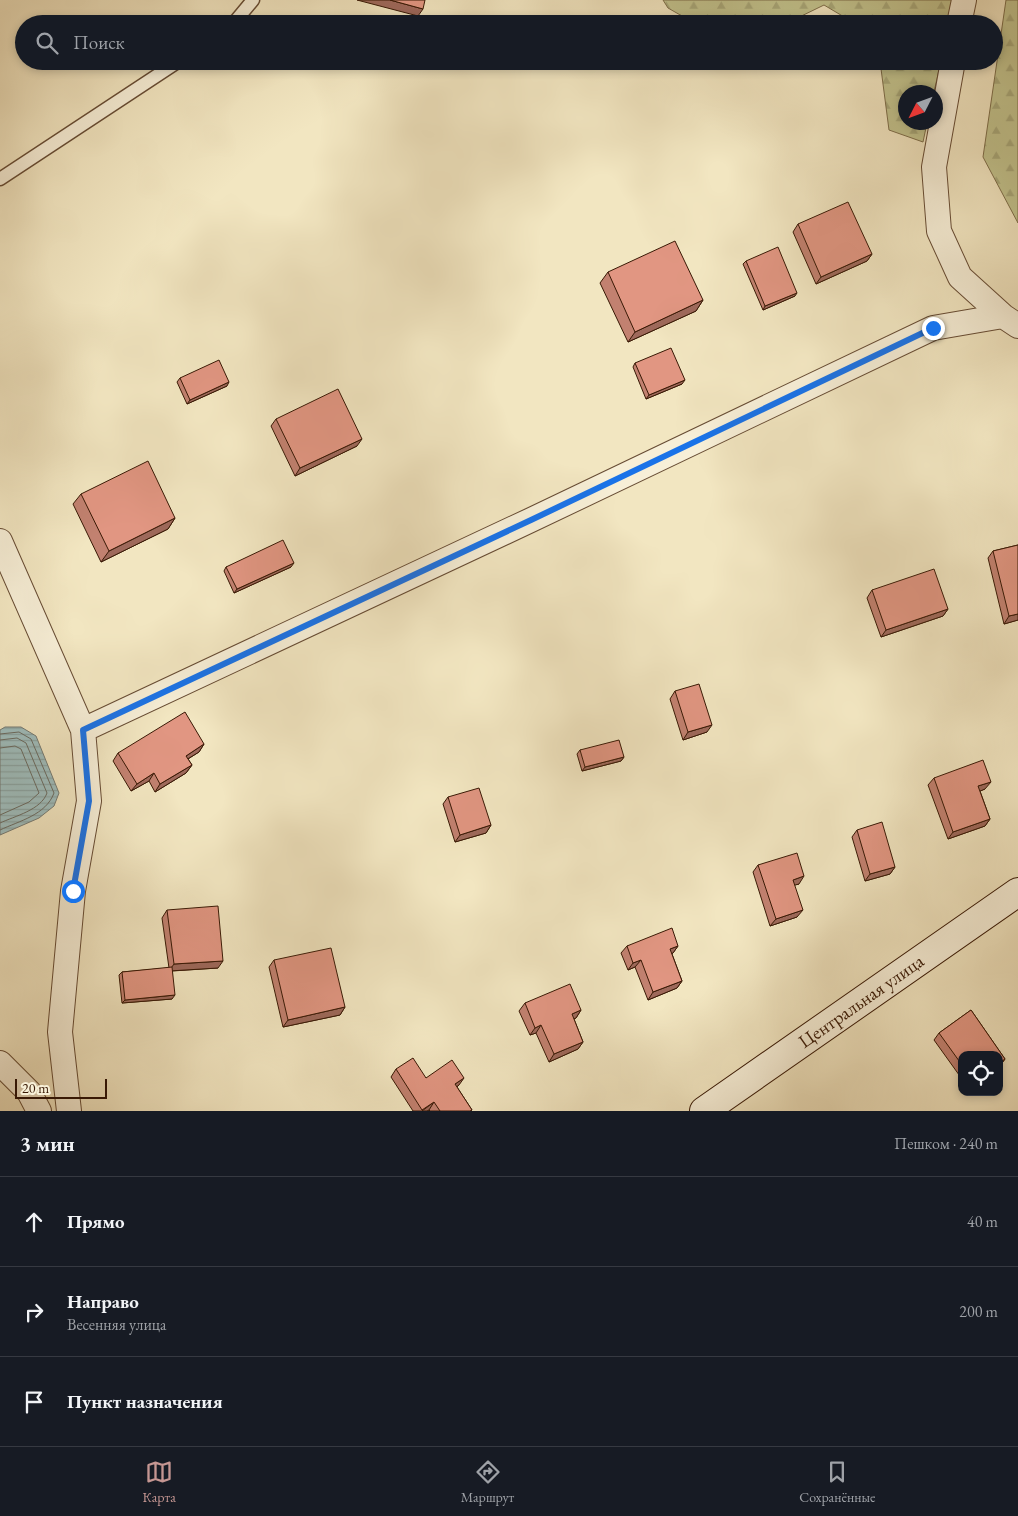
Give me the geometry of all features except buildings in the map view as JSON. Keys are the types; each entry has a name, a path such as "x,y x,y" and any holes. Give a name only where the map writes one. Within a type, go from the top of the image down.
{"main road":[{"name":"Центральная улица","path":"704,1111 1018,892"}],"street":[{"path":"961,15 964,0"},
{"path":"951,70 934,167 938,232 960,277 1010,321"},
{"path":"83,730 531,520 933,328 1010,321"},
{"path":"0,541 83,730 89,801 73,891 60,1032 69,1111"},
{"path":"0,1063 28,1092 39,1111"}],"lane":[{"path":"240,15 253,0"},
{"path":"0,179 165,70"}],"green space":[{"path":"663,0 955,0 952,15 841,15 824,5 803,15 680,15 668,8"},
{"path":"1006,0 1018,0 1018,223 983,157 996,70 1003,70 1003,20"},
{"path":"881,70 939,70 936,85 898,85 898,130 926,130 923,142 889,130"}],"water":[{"path":"5,727 21,727 36,736 59,793 54,806 39,818 0,835 0,730"}],"route":[{"path":"73,891 89,801 83,730 531,520 933,328"}]}
